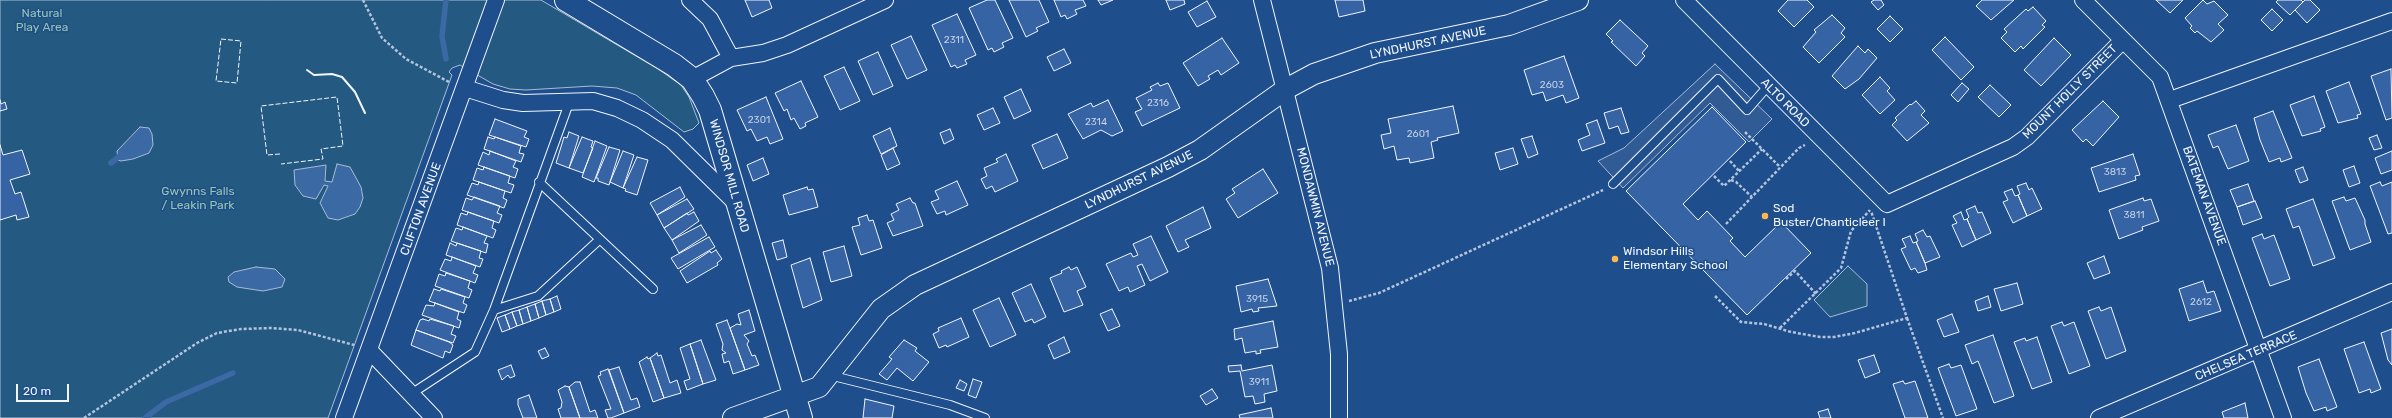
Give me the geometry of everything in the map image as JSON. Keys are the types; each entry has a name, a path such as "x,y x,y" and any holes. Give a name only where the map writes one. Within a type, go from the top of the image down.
{"main road":[{"name":"WINDSOR MILL ROAD","path":"566,0 674,65 692,79 710,110 736,203 801,418"}],"street":[{"name":"CLIFTON AVENUE","path":"344,418 496,0"},
{"path":"690,0 710,19 731,58"},
{"path":"692,79 731,58 763,53 787,45 885,0"},
{"name":"MONDAWMIN AVENUE","path":"1262,0 1286,89 1330,268 1339,354 1339,418"},
{"name":"LYNDHURST AVENUE","path":"733,418 795,397 818,387 881,309 897,296 915,285 1168,168 1228,132 1286,89 1314,74 1342,63 1375,53 1509,25 1578,0"},
{"name":"ALTO ROAD","path":"1684,0 1887,204"},
{"name":"BATEMAN AVENUE","path":"2083,0 2160,76 2170,100 2283,418"},
{"path":"2170,100 2392,21"},
{"name":"MOUNT HOLLY STREET","path":"1887,204 2013,147 2027,136 2123,40"},
{"path":"467,82 503,100 523,103 593,102 616,108 642,120 672,140 736,203"},
{"name":"CHELSEA TERRACE","path":"2099,418 2392,292"},
{"path":"370,350 434,418"}],"lane":[{"path":"1612,184 1718,79 1747,110 1768,86"},
{"path":"411,394 475,352 494,310 539,182 569,103"},
{"path":"539,182 652,289"},
{"path":"494,310 538,296 599,240"},
{"path":"828,375 950,404 985,418"}],"path":[{"path":"363,0 382,38 406,59 467,82"},
{"path":"1745,132 1780,167"},
{"path":"1726,224 1799,148 1807,144"},
{"path":"1714,176 1724,186 1762,149"},
{"path":"1730,161 1739,171"},
{"path":"1730,180 1738,183 1752,197"},
{"path":"1349,301 1379,293 1600,192 1612,184"},
{"path":"1780,328 1841,268 1851,231 1871,210 1907,318 1943,418"},
{"path":"1786,279 1794,271 1816,294"},
{"path":"1716,296 1740,322 1764,324 1798,334 1834,337 1869,330 1907,318"},
{"path":"84,418 196,343 217,333 249,328 298,330 370,350"}],"green space":[{"name":"Gwynns Falls / Leakin Park","path":"0,0 541,0 658,69 681,85 689,97 699,123 693,129 684,132 636,95 617,88 592,86 526,90 510,89 493,84 460,65 452,68 449,72 452,75 328,418 0,418"},
{"path":"1848,266 1867,284 1867,306 1830,317 1814,300"}],"shaded area":[{"path":"1715,64 1772,119 1749,142 1710,103 1623,188 1598,161 1624,148"},
{"path":"140,127 149,128 152,134 153,145 149,153 133,159 118,160 117,151"},
{"path":"337,164 350,167 361,187 363,198 360,207 355,214 338,220 328,218 320,203 328,186 324,185 316,199 303,196 295,185 294,170 326,165 325,181 332,182"},
{"path":"256,267 275,269 285,279 282,287 263,291 237,287 229,282 228,277 234,272"}],"building":[{"path":"745,0 769,0 772,8 752,17"},
{"path":"987,0 995,0 1013,38 1002,43 1004,47 994,52 992,48 988,50 969,8"},
{"path":"1009,0 1039,0 1049,22 1036,28 1038,31 1026,37"},
{"path":"1054,0 1083,0 1086,6 1075,10 1077,14 1067,19 1065,15 1061,17"},
{"path":"1098,0 1113,0 1101,5"},
{"path":"1166,0 1184,0 1185,4 1170,10"},
{"path":"1335,0 1363,0 1365,11 1339,17"},
{"path":"1788,0 1807,0 1814,7 1794,27 1778,11"},
{"path":"1874,0 1881,0 1884,5 1878,10 1871,2"},
{"path":"1982,0 2014,0 1991,20 1976,6"},
{"path":"2156,0 2183,0 2170,13"},
{"path":"2203,0 2207,4 2214,1 2228,15 2218,24 2224,30 2211,42 2197,31 2195,33 2190,28 2192,26 2185,18"},
{"path":"2278,0 2301,0 2303,2 2290,15 2276,2"},
{"path":"2305,0 2310,0 2320,10 2307,23 2295,10"},
{"path":"1207,1 1216,17 1197,27 1188,12"},
{"path":"2033,7 2046,21 2042,25 2045,27 2023,49 2021,46 2015,52 2001,38 2007,32 2004,29 2026,9 2028,11"},
{"path":"2272,9 2283,20 2272,31 2261,20"},
{"path":"957,14 976,55 965,60 967,64 957,68 955,65 951,67 932,25"},
{"path":"1832,15 1845,28 1841,33 1845,37 1819,63 1803,47 1816,32 1814,30"},
{"path":"1890,16 1903,29 1890,42 1877,29"},
{"path":"1620,20 1648,46 1642,53 1645,56 1636,66 1611,42 1613,41 1606,34"},
{"path":"911,36 927,70 907,79 891,45"},
{"path":"1945,37 1974,67 1961,80 1932,50"},
{"path":"1222,38 1239,63 1221,75 1218,70 1208,76 1210,79 1198,86 1183,63"},
{"path":"2054,38 2071,55 2041,86 2024,70"},
{"path":"1858,46 1865,53 1868,49 1877,58 1859,79 1845,89 1832,76"},
{"path":"1064,49 1071,63 1054,71 1047,57"},
{"path":"878,52 893,86 873,95 858,61"},
{"path":"1564,56 1579,98 1566,103 1563,95 1546,101 1543,92 1532,95 1524,70"},
{"path":"844,67 860,101 840,110 824,76"},
{"path":"2391,69 2392,118 2386,120 2371,76"},
{"path":"1880,77 1890,88 1887,91 1895,100 1880,114 1862,95"},
{"path":"801,81 818,117 805,123 806,126 800,129 794,118 791,120 787,109 784,111 775,93"},
{"path":"2349,82 2361,114 2357,115 2358,118 2338,123 2326,91"},
{"path":"1158,83 1160,86 1168,83 1180,108 1142,126 1135,112 1142,109 1136,98 1152,90 1150,87"},
{"path":"1962,83 1969,89 1958,102 1951,95"},
{"path":"1990,85 2011,105 1999,117 1978,97"},
{"path":"1021,89 1031,111 1014,119 1004,97"},
{"path":"2314,96 2325,127 2320,129 2321,131 2302,136 2290,105"},
{"path":"766,97 783,139 770,144 767,137 757,141 751,129 747,131 737,110"},
{"path":"0,100 1,104 5,102 7,109 0,111"},
{"path":"1108,100 1123,131 1112,136 1101,130 1083,139 1068,114 1091,103 1093,107"},
{"path":"1916,101 1925,111 1921,115 1929,123 1907,141 1892,125 1897,120 1895,118 1910,104 1911,105"},
{"path":"2103,101 2119,117 2093,146 2086,139 2083,142 2072,130"},
{"path":"1453,106 1459,133 1437,138 1438,140 1431,142 1434,158 1410,163 1409,158 1397,160 1394,146 1384,149 1381,135 1391,133 1388,119"},
{"path":"1712,107 1746,142 1683,204 1698,220 1707,211 1733,238 1730,241 1745,257 1781,222 1811,253 1747,315 1626,191"},
{"path":"993,108 1000,123 984,130 977,115"},
{"path":"1621,108 1629,132 1621,134 1618,126 1609,129 1604,113"},
{"path":"2273,111 2292,158 2281,162 2280,158 2269,162 2260,140 2254,118"},
{"path":"495,119 527,131 524,137 529,139 526,147 489,135"},
{"path":"1597,120 1605,143 1582,151 1578,140 1590,135 1586,124"},
{"path":"2236,125 2249,161 2228,169 2218,146 2213,148 2208,135"},
{"path":"890,128 897,146 881,154 873,136"},
{"path":"950,129 954,139 944,144 940,133"},
{"path":"569,132 579,136 569,168 556,163 564,137 567,138"},
{"path":"1057,134 1068,158 1043,169 1032,145"},
{"path":"2377,135 2382,148 2374,150 2369,138"},
{"path":"1532,136 1538,154 1528,158 1521,139"},
{"path":"488,137 494,139 495,137 521,146 519,153 524,154 521,162 484,149"},
{"path":"582,137 593,141 591,147 593,148 583,173 569,168"},
{"path":"595,141 607,146 594,182 582,177"},
{"path":"0,145 3,155 22,150 30,174 10,180 15,194 21,192 29,217 17,220 16,215 0,220"},
{"path":"609,147 620,150 609,185 598,181 598,178 596,178"},
{"path":"893,148 900,164 887,170 881,155"},
{"path":"1513,148 1518,164 1500,170 1495,153"},
{"path":"490,151 516,161 513,167 518,169 515,178 478,165 483,152 489,155"},
{"path":"623,151 634,155 623,188 610,182"},
{"path":"2392,151 2392,170 2381,174 2375,158"},
{"path":"1006,154 1018,181 995,192 992,186 986,189 981,179 987,176 984,168 998,162 996,159"},
{"path":"2133,154 2140,175 2135,176 2136,180 2099,192 2091,168"},
{"path":"637,157 648,160 637,195 625,191 626,189 623,188"},
{"path":"763,158 769,174 753,181 747,165"},
{"path":"2354,166 2360,183 2349,187 2343,170"},
{"path":"484,167 510,176 508,183 514,185 511,193 473,180 477,168 483,170"},
{"path":"2303,167 2308,180 2300,183 2295,170"},
{"path":"1263,169 1278,193 1238,218 1226,199 1235,193 1232,189"},
{"path":"957,181 968,205 946,215 945,211 937,214 931,202 939,199 935,191"},
{"path":"479,182 505,191 503,198 507,200 504,208 467,195 472,183 478,185"},
{"path":"2380,182 2382,186 2392,182 2392,233 2388,234 2370,186"},
{"path":"2026,183 2029,190 2032,188 2042,209 2027,216 2018,195 2020,194 2017,186"},
{"path":"2248,184 2254,201 2237,207 2230,190"},
{"path":"680,187 685,197 657,215 650,203"},
{"path":"807,187 808,190 813,189 818,207 789,215 783,195"},
{"path":"2012,189 2015,196 2018,195 2027,216 2013,223 2003,202 2008,200 2004,192"},
{"path":"474,197 500,206 497,213 502,215 499,223 462,210 466,198 472,200"},
{"path":"2344,197 2346,201 2355,198 2365,220 2371,242 2350,250 2332,201"},
{"path":"910,198 913,203 915,203 923,226 893,236 887,223 894,220 891,214 899,210 896,204"},
{"path":"2143,198 2144,201 2151,199 2159,221 2142,227 2143,230 2119,239 2109,210"},
{"path":"687,199 694,209 664,228 657,215"},
{"path":"2313,199 2335,258 2313,266 2299,226 2293,228 2286,209"},
{"path":"2255,201 2262,218 2243,225 2237,207"},
{"path":"1975,206 1978,213 1982,212 1991,233 1976,240 1967,219 1969,217 1966,210"},
{"path":"1203,207 1211,228 1185,240 1189,247 1178,252 1166,226"},
{"path":"468,212 494,221 492,228 496,230 493,238 457,225 461,213 467,215"},
{"path":"694,212 699,221 672,240 664,228 687,213 688,215"},
{"path":"1961,212 1964,220 1967,219 1976,240 1962,247 1952,225 1957,223 1953,216"},
{"path":"867,215 869,221 873,220 882,248 861,255 852,227 860,225 858,218"},
{"path":"701,225 707,235 679,253 672,240"},
{"path":"463,227 487,236 484,243 488,244 486,253 451,241 456,228 462,230"},
{"path":"1923,230 1927,237 1930,236 1940,257 1925,263 1916,242 1918,241 1915,234"},
{"path":"2262,234 2264,239 2274,235 2290,279 2270,286 2252,238"},
{"path":"1151,236 1168,272 1150,281 1142,264 1137,266 1145,285 1130,292 1128,287 1119,291 1106,264 1131,253 1133,257 1138,255 1133,244"},
{"path":"1910,236 1913,243 1916,242 1927,270 1918,273 1915,268 1911,270 1901,249 1906,247 1902,239"},
{"path":"709,237 715,247 678,269 671,258"},
{"path":"783,240 787,257 777,260 772,243"},
{"path":"450,243 456,246 457,243 481,251 479,258 483,259 480,267 446,255"},
{"path":"844,246 852,276 831,282 823,252"},
{"path":"716,250 722,259 717,263 718,265 687,283 680,271 710,251 711,253"},
{"path":"2104,256 2110,273 2094,279 2087,263"},
{"path":"452,257 476,266 473,273 478,275 475,283 440,270 445,259 451,261"},
{"path":"810,258 822,300 803,308 791,265"},
{"path":"1069,267 1071,270 1077,267 1086,287 1077,291 1083,305 1064,312 1050,278 1062,273 1061,271"},
{"path":"446,273 470,281 468,288 472,290 469,298 435,286 439,274 445,276"},
{"path":"1268,279 1277,306 1258,308 1259,311 1253,312 1252,309 1241,312 1236,286"},
{"path":"2203,281 2207,293 2214,291 2221,311 2189,321 2179,289"},
{"path":"2017,283 2023,304 2001,311 1994,289"},
{"path":"1031,284 1046,317 1034,323 1032,319 1025,322 1012,293"},
{"path":"434,289 440,291 441,289 465,297 463,303 467,305 464,313 429,301"},
{"path":"557,296 561,309 554,312 550,299"},
{"path":"1988,296 1991,307 1978,311 1975,301"},
{"path":"999,298 1016,335 990,347 973,310"},
{"path":"550,299 554,312 546,315 542,301"},
{"path":"542,301 546,315 539,318 535,304"},
{"path":"435,303 459,312 457,319 461,321 459,328 422,315 426,305 434,306"},
{"path":"535,304 539,318 531,321 527,307"},
{"path":"527,307 531,321 523,324 519,310"},
{"path":"2099,307 2101,311 2111,307 2126,351 2106,359 2088,311"},
{"path":"1112,309 1120,326 1108,331 1100,314"},
{"path":"519,310 523,324 517,326 512,312"},
{"path":"749,310 755,331 744,335 749,341 747,344 752,356 755,355 759,365 745,370 730,328 737,324 741,325 738,314"},
{"path":"512,312 517,326 510,329 505,315"},
{"path":"1952,314 1959,332 1944,337 1937,320"},
{"path":"505,315 510,329 502,332 497,318"},
{"path":"961,318 969,337 947,347 946,345 939,348 933,334 939,331 938,328"},
{"path":"423,319 429,321 430,319 454,326 451,334 456,336 453,343 416,330 420,320"},
{"path":"727,320 745,370 733,374 729,361 724,363 722,354 726,353 722,350 723,344 716,324"},
{"path":"1273,321 1278,347 1260,350 1261,353 1256,354 1256,351 1245,353 1242,338 1235,340 1234,329"},
{"path":"2062,322 2064,326 2074,322 2090,366 2069,374 2051,326"},
{"path":"2392,329 2392,365 2388,360 2381,333"},
{"path":"416,330 449,342 453,345 450,353 445,351 443,358 411,345"},
{"path":"1993,335 2014,396 1994,403 1978,361 1972,364 1965,345"},
{"path":"1064,337 1070,352 1054,359 1048,345"},
{"path":"2037,337 2052,382 2032,389 2014,342 2025,338 2026,341"},
{"path":"701,340 716,380 703,384 690,344"},
{"path":"904,340 917,348 915,351 929,362 913,381 897,368 887,380 879,374 892,359 889,357"},
{"path":"2364,342 2381,389 2371,393 2370,389 2359,393 2344,349"},
{"path":"690,344 703,384 687,390 684,381 690,379 680,348"},
{"path":"545,348 549,356 542,359 538,351"},
{"path":"657,353 658,356 661,355 670,383 677,380 681,393 664,398 650,358"},
{"path":"1874,355 1880,372 1865,378 1858,360"},
{"path":"647,357 648,359 650,358 664,398 653,402 639,362"},
{"path":"2319,359 2337,407 2327,411 2326,407 2314,411 2306,393 2298,367"},
{"path":"1949,364 1951,368 1961,365 1977,409 1956,416 1938,368"},
{"path":"511,365 515,376 510,378 508,375 502,380 498,370"},
{"path":"1241,365 1242,371 1272,365 1277,391 1264,394 1265,402 1255,404 1253,396 1245,397 1240,371 1229,372 1228,366"},
{"path":"619,367 631,400 637,398 640,407 624,413 609,370"},
{"path":"608,369 624,413 611,418 608,418 605,410 611,409 598,376 601,375 600,372"},
{"path":"973,379 982,382 976,398 968,395"},
{"path":"960,380 967,384 964,391 956,388"},
{"path":"1903,381 1905,384 1915,381 1928,418 1905,418 1893,384"},
{"path":"575,382 580,382 590,412 595,410 598,418 580,418 569,387"},
{"path":"565,386 569,387 580,418 561,418 558,409 561,408 562,402 558,390"},
{"path":"1212,389 1218,398 1206,405 1200,396"},
{"path":"529,395 537,418 523,418 518,405 518,399"},
{"path":"865,399 894,406 892,418 863,418"},
{"path":"2245,403 2248,418 2224,418 2222,412"},
{"path":"1271,408 1273,418 1240,418 1239,415"},
{"path":"1828,409 1831,418 1820,418 1818,412"}],"waterway":[{"path":"446,0 442,36 446,59"},
{"path":"111,163 122,154"},
{"path":"145,418 166,402 233,373"}],"fence":[{"path":"221,39 241,41 237,83 216,81 221,39"},
{"path":"280,154 267,155 261,106 337,97 343,146 321,149 323,159 281,164"}],"wall":[{"path":"307,70 314,75 332,74 342,77 355,92 365,113"}],"place":[{"name":"Sod Buster/Chanticleer I","path":"1765,216"},
{"name":"Windsor Hills Elementary School","path":"1615,259"}],"park label":[{"name":"Natural Play Area","path":"42,21"}]}
